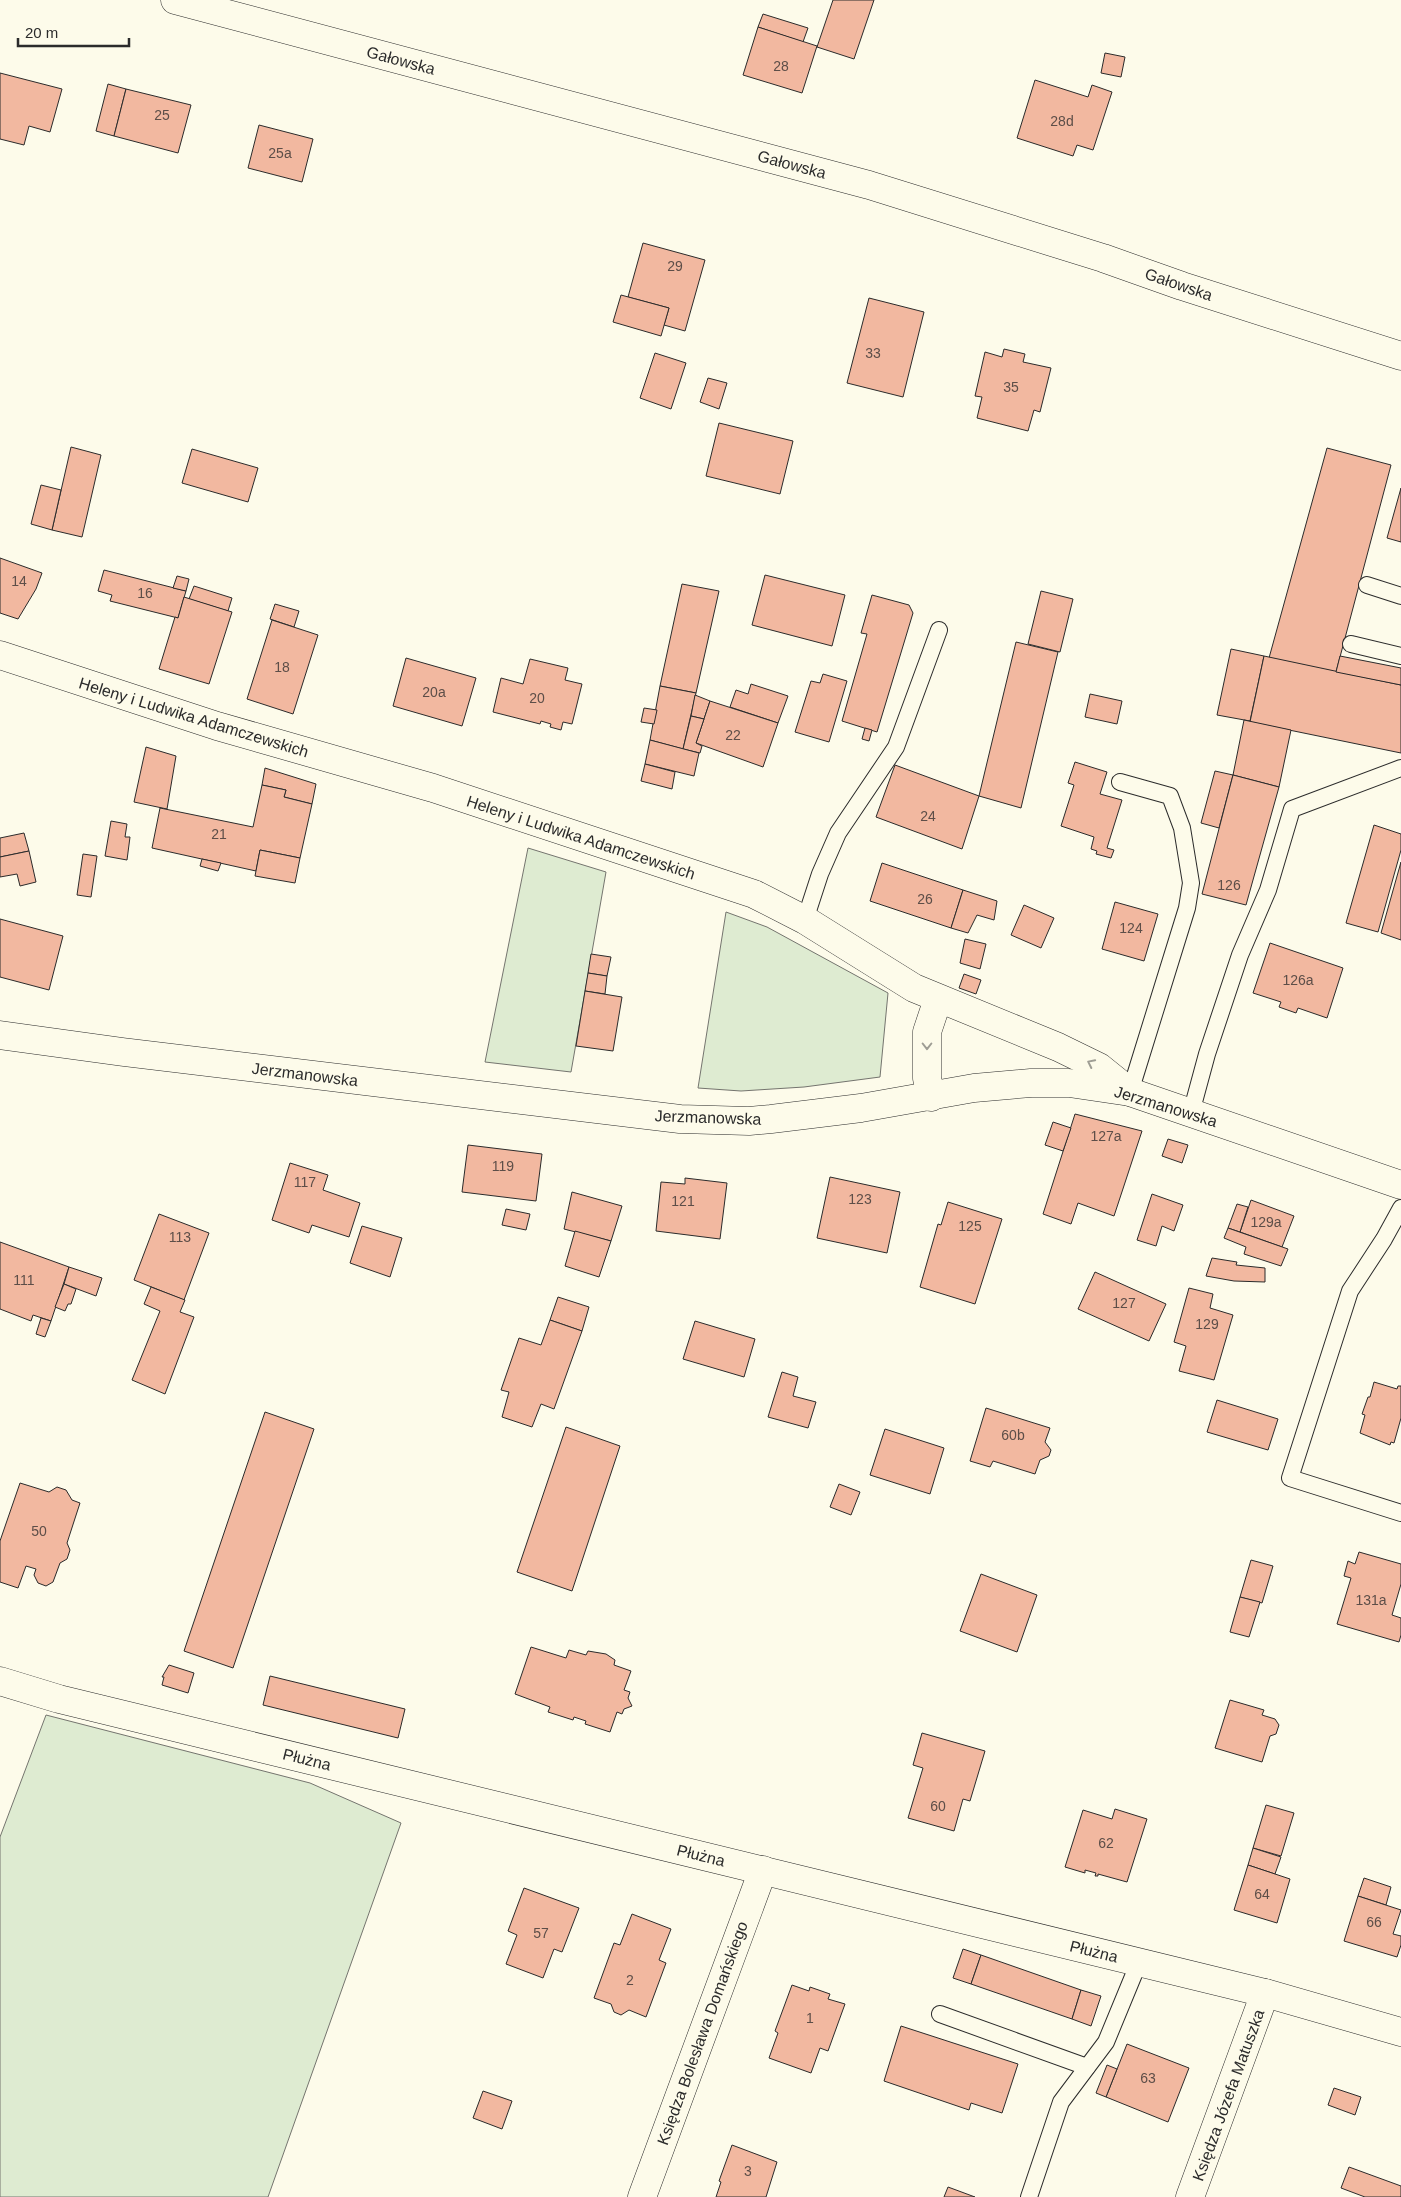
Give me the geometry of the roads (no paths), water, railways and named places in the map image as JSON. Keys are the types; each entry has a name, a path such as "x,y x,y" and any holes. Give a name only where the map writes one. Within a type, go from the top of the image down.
{"street":[{"name":"Gałowska","path":"175,0 869,185 1103,258 1182,286 1401,356"},
{"name":"Heleny i Ludwika Adamczewskich","path":"0,655 217,726 433,788 754,894 805,920 926,993 1058,1047 1099,1067 1130,1092"},
{"path":"926,993 928,1032 927,1078 931,1097"},
{"name":"Jerzmanowska","path":"0,1035 133,1054 680,1118 749,1121 931,1097 974,1088 1031,1082 1069,1083 1130,1092 1401,1185"},
{"name":"Płużna","path":"0,1681 60,1699 1265,1993 1401,2032"},
{"name":"Księdza Bolesława Domańskiego","path":"642,2197 762,1870"},
{"name":"Księdza Józefa Matuszka","path":"1190,2197 1265,1993"}],"lane":[{"path":"1367,585 1401,596"},
{"path":"805,920 820,874 838,833 896,747 939,630"},
{"path":"1351,644 1401,656"},
{"path":"1191,1113 1207,1054 1240,955 1268,890 1292,809 1401,768"},
{"path":"1120,782 1170,796 1182,828 1191,882 1187,908 1130,1092"},
{"path":"1401,1208 1384,1239 1350,1291 1290,1478 1401,1512"},
{"path":"1028,2197 1061,2102 1106,2042 1139,1962"},
{"path":"940,2014 1087,2067"}]}
